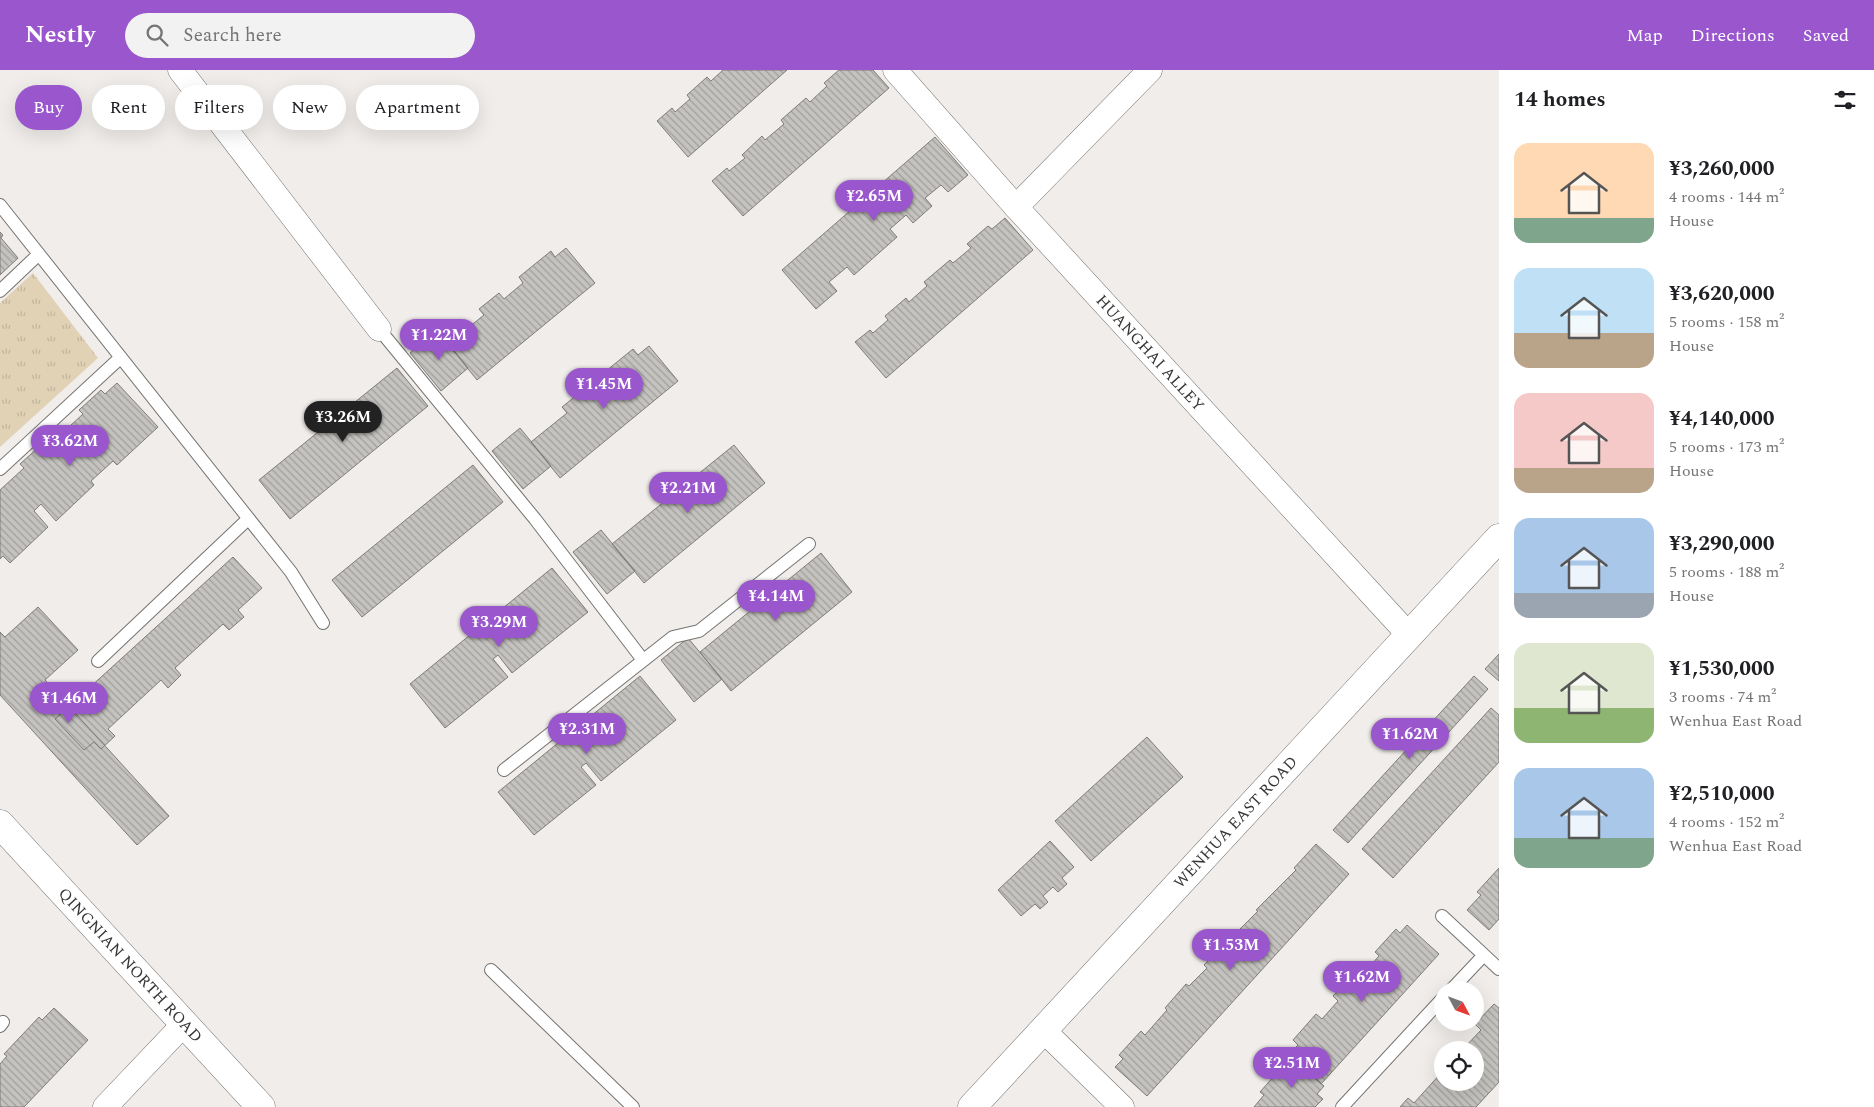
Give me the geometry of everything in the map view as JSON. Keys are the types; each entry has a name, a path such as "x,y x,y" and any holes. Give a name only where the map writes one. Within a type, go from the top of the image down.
{"street":[{"path":"180,70 379,329"},
{"name":"HUANGHAI ALLEY","path":"895,70 1016,207 1409,635"},
{"path":"1016,207 1150,70"},
{"name":"WENHUA EAST ROAD","path":"972,1107 1499,538"},
{"name":"QINGNIAN NORTH ROAD","path":"0,824 261,1107"},
{"path":"104,1107 184,1024"},
{"path":"1043,1030 1122,1107"}],"lane":[{"path":"0,205 291,572 322,623"},
{"path":"0,291 39,254"},
{"path":"379,329 535,519 643,660"},
{"path":"0,469 120,358"},
{"path":"98,661 248,519"},
{"path":"504,770 673,637 699,631 809,544"},
{"path":"1442,916 1499,969"},
{"path":"1459,981 1484,955"},
{"path":"491,970 633,1107"},
{"path":"1342,1107 1434,1008"}],"green space":[{"path":"33,273 98,358 0,447 0,303"}],"building":[{"path":"723,70 787,70 688,157 657,121 672,108 675,112 690,99 687,95 707,77 711,81"},
{"path":"839,70 873,70 889,88 743,216 712,181 727,168 729,171 745,158 742,155 762,136 765,140 784,124 781,120 806,98 810,102 827,86 824,83"},
{"path":"935,137 968,175 948,192 941,185 925,198 932,206 913,223 906,215 890,229 897,237 854,275 847,267 829,282 837,291 816,309 782,270"},
{"path":"1005,218 1033,250 886,378 855,342 870,330 873,333 888,320 885,316 906,298 909,302 927,286 924,282 950,260 953,263 971,248 967,244 988,226 992,229"},
{"path":"0,232 3,235 1,238 18,258 0,275"},
{"path":"566,248 595,283 477,380 448,344 484,315 479,309 499,293 504,299 523,283 519,277 551,251 555,257"},
{"path":"437,330 468,368 441,391 410,353"},
{"path":"649,346 678,381 560,478 531,442 567,413 562,407 582,391 586,397 606,381 601,375 633,349 638,355"},
{"path":"397,368 428,406 290,519 259,480"},
{"path":"117,383 158,427 117,465 113,461 91,481 94,485 56,521 41,504 34,511 48,527 10,563 3,556 0,559 0,490 24,468 20,464 40,446 44,450 83,414 79,410 101,390 105,394"},
{"path":"520,428 551,466 523,489 492,451"},
{"path":"734,445 765,483 644,583 612,544"},
{"path":"473,465 503,502 362,617 332,580"},
{"path":"601,530 635,571 607,594 573,552"},
{"path":"821,553 852,592 731,691 700,652"},
{"path":"233,557 262,588 238,610 244,617 229,630 223,624 175,668 181,675 168,688 161,680 108,729 115,736 101,749 94,742 84,750 55,719"},
{"path":"552,568 588,612 512,673 498,655 493,659 508,677 445,728 410,684"},
{"path":"38,607 78,650 45,680 169,816 137,845 0,695 0,632 5,637"},
{"path":"688,638 722,679 694,702 661,660"},
{"path":"1499,654 1499,681 1485,669"},
{"path":"640,676 676,720 601,781 586,763 581,767 596,785 534,835 498,792"},
{"path":"1474,676 1488,689 1348,843 1333,830"},
{"path":"1491,708 1499,715 1499,762 1393,878 1362,849"},
{"path":"1147,737 1183,777 1091,861 1055,821"},
{"path":"1050,841 1074,867 1062,878 1067,884 1058,892 1053,887 1043,896 1048,902 1040,909 1035,904 1021,916 998,890"},
{"path":"1316,844 1349,874 1147,1096 1115,1067 1123,1059 1119,1055 1141,1031 1145,1035 1186,984 1189,986 1207,968 1204,965 1296,870 1294,868"},
{"path":"1499,868 1499,919 1489,930 1467,910 1481,895 1477,892"},
{"path":"1407,925 1439,954 1321,1084 1289,1054 1298,1045 1293,1040 1316,1014 1322,1019 1338,1001 1333,996 1356,972 1360,977 1379,956 1375,952 1396,929 1400,933"},
{"path":"1494,1004 1499,1008 1499,1082 1476,1107 1400,1107 1408,1098 1414,1103 1434,1081 1434,1091 1484,1091 1484,1041 1471,1041 1480,1031 1484,1031 1484,1015"},
{"path":"54,1008 88,1040 24,1107 0,1107 0,1064 7,1056 4,1054 39,1017 42,1020"},
{"path":"1296,1061 1324,1086 1317,1094 1323,1099 1315,1107 1254,1107 1264,1095 1260,1092 1282,1067 1286,1071"}]}
